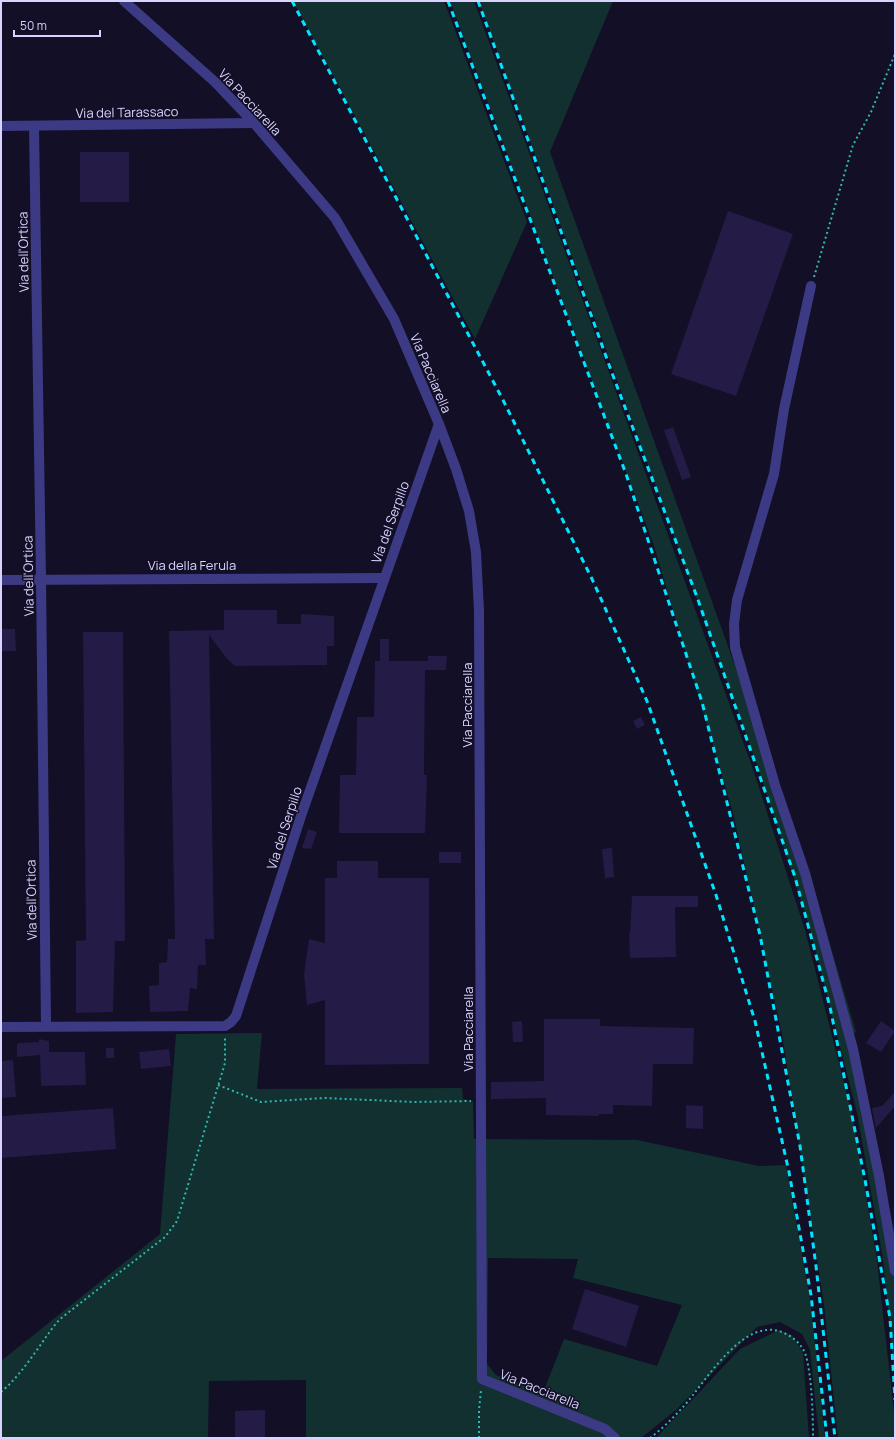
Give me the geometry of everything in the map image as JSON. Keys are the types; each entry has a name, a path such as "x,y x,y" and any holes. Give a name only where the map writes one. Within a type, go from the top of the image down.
{"street":[{"name":"Via Pacciarella","path":"124,1 215,82 254,123 335,218 394,319 439,424 456,469 469,511 476,552 479,611 482,1379 605,1429 615,1438"},
{"name":"Via del Tarassaco","path":"1,126 254,123"},
{"name":"Via dell'Ortica","path":"34,126 42,579 46,1026"},
{"path":"811,286 784,409 774,474 737,600 734,624 735,647 775,785 806,873 850,1041 890,1206 895,1271"},
{"name":"Via del Serpillo","path":"225,1026 236,1016 302,813 439,424"},
{"name":"Via della Ferula","path":"1,580 384,578"},
{"path":"1,1026 225,1026"}],"path":[{"path":"811,286 853,145 871,112 895,54"},
{"path":"1,1392 12,1382 35,1354 50,1330 60,1319 165,1237 177,1221 225,1063 225,1026"},
{"path":"218,1085 261,1102 324,1098 414,1102 482,1100"},
{"path":"650,1438 683,1407 719,1362 743,1339 763,1330 777,1330 798,1341 804,1353 810,1385 813,1438"},
{"path":"479,1438 479,1410 482,1379"}],"green space":[{"path":"293,1 444,1 527,222 475,339"},
{"path":"450,1 474,1 753,769 805,930 852,1114 877,1260 895,1421 895,1438 838,1438 824,1305 782,1034 733,813 654,546"},
{"path":"479,1 613,1 550,152 804,857 856,1032 850,1037 895,1235 895,1380 883,1259 857,1113 810,929 758,767"},
{"path":"262,1033 257,1089 462,1088 463,1099 473,1101 474,1139 637,1140 759,1166 786,1165 810,1299 825,1438 819,1438 810,1350 802,1334 780,1322 757,1327 676,1410 641,1438 306,1438 306,1380 209,1381 208,1438 1,1438 1,1361 160,1234 176,1034","holes":["488,1258 578,1259 573,1278 682,1305 657,1366 564,1339 543,1393 496,1375 487,1364"]},
{"path":"779,1330 792,1335 803,1353 809,1438 656,1438 740,1349"}],"building":[{"path":"80,152 129,152 129,202 80,202"},
{"path":"728,211 793,234 736,396 671,374"},
{"path":"673,427 691,477 682,480 664,430"},
{"path":"224,610 277,610 277,624 301,624 301,614 334,616 334,646 327,646 327,665 235,666 228,660 209,635 214,939 205,939 206,965 198,965 197,989 190,988 188,1011 150,1012 149,986 159,985 159,963 167,962 168,939 175,939 169,631 224,630"},
{"path":"1,629 15,629 16,651 1,651"},
{"path":"83,632 123,632 125,941 115,941 113,1012 76,1013 76,941 86,940"},
{"path":"380,639 389,639 389,661 428,661 428,656 447,656 446,670 425,670 424,775 427,775 425,833 339,833 340,775 356,775 357,717 374,717 375,661 380,661"},
{"path":"641,717 645,725 637,729 633,721"},
{"path":"308,829 317,832 311,849 302,848"},
{"path":"612,848 614,877 605,878 602,849"},
{"path":"439,852 461,852 461,863 439,863"},
{"path":"337,861 378,861 378,878 429,878 429,1064 325,1065 325,1000 307,1005 304,974 309,939 325,943 325,878 337,878"},
{"path":"632,896 698,896 698,907 675,907 676,957 630,958 629,933"},
{"path":"544,1019 600,1019 600,1026 694,1028 693,1064 653,1064 652,1106 613,1105 613,1114 599,1114 599,1116 546,1115 546,1098 491,1099 491,1082 544,1081"},
{"path":"522,1021 523,1042 513,1042 512,1022"},
{"path":"881,1021 895,1031 881,1052 866,1043"},
{"path":"39,1039 49,1041 49,1052 85,1052 86,1085 41,1086 40,1055 17,1057 18,1043 39,1042"},
{"path":"106,1048 114,1048 114,1058 106,1058"},
{"path":"169,1049 171,1066 141,1069 139,1052"},
{"path":"13,1060 16,1097 1,1098 2,1061"},
{"path":"895,1092 895,1106 876,1128 872,1108 882,1106"},
{"path":"686,1105 703,1106 703,1129 686,1128"},
{"path":"113,1108 116,1149 1,1158 1,1116"},
{"path":"585,1289 639,1306 626,1347 572,1329"},
{"path":"265,1410 265,1438 235,1438 235,1411"}],"railway":[{"path":"292,1 503,400 592,579 647,701 716,895 755,1021 789,1172 811,1295 827,1438"},
{"path":"448,1 626,474 702,702 760,935 800,1146 816,1266 835,1438"},
{"path":"478,1 612,373 697,597 795,877 830,1007 865,1180 890,1318 895,1400"}]}
